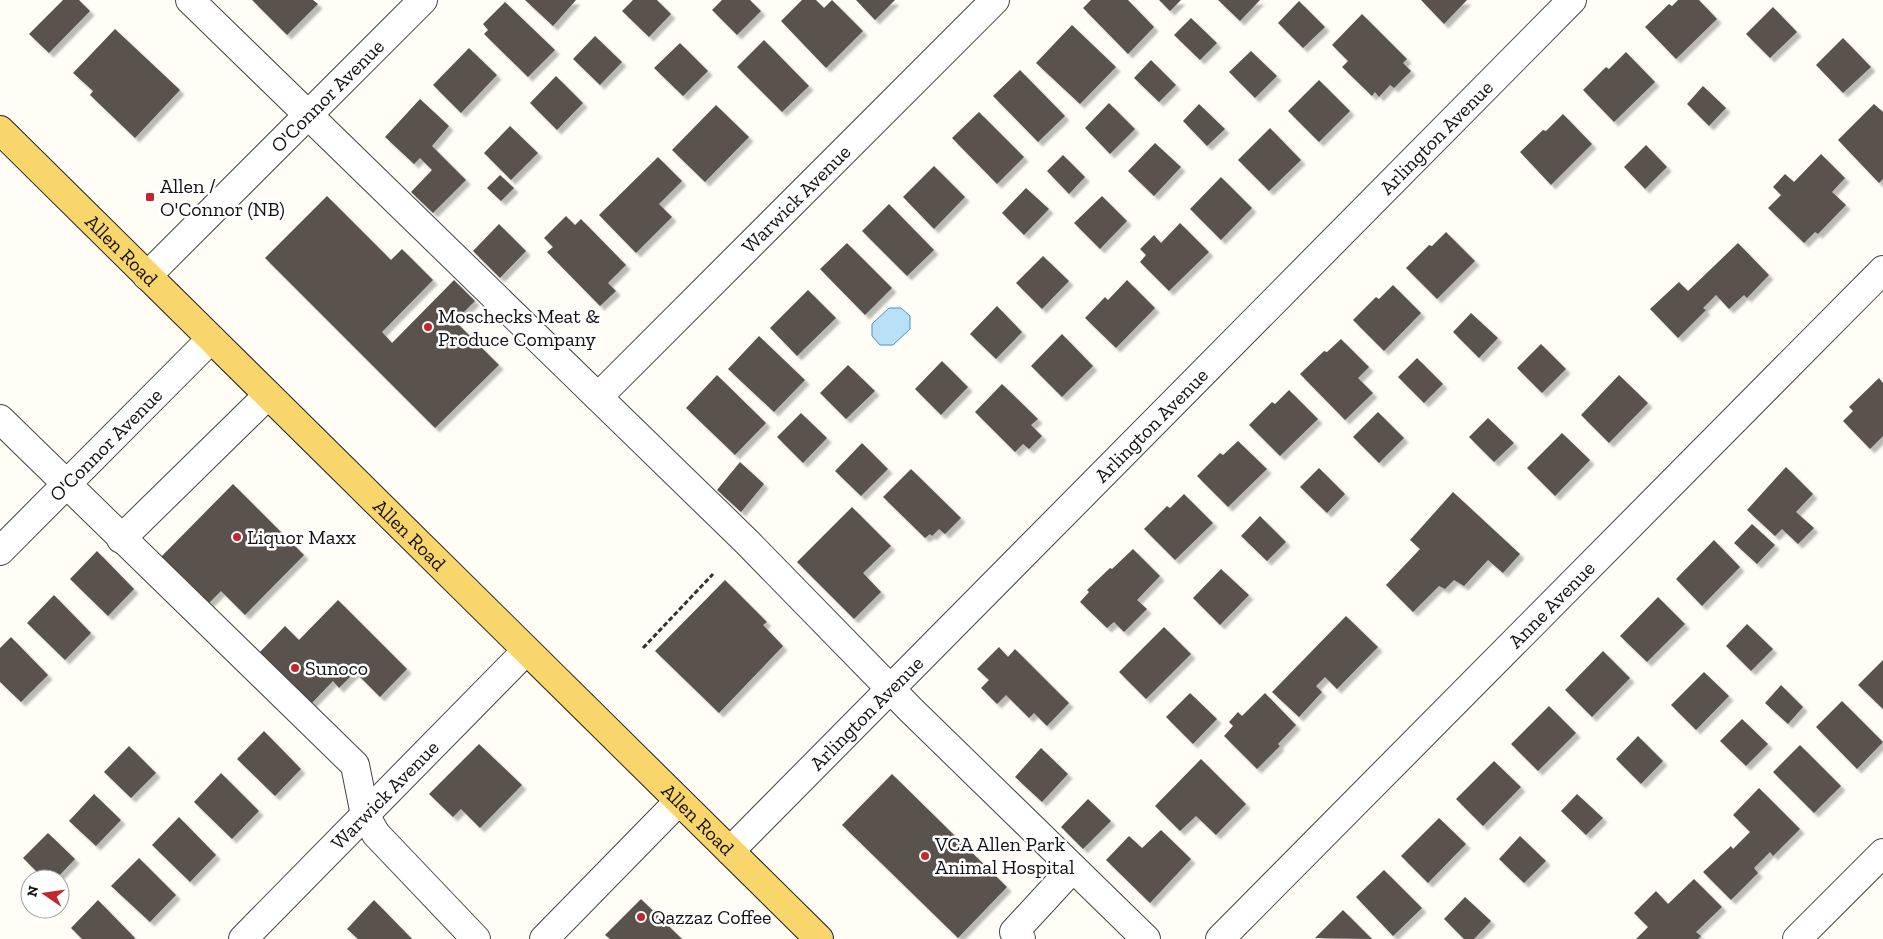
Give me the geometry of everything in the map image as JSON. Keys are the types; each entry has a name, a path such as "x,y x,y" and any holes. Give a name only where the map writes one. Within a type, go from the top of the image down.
{"main road":[{"name":"Allen Road","path":"0,130 819,939"}],"street":[{"path":"190,0 747,542 892,688 911,710 1146,939"},
{"name":"O'Connor Avenue","path":"147,276 423,0"},
{"name":"Warwick Avenue","path":"598,397 995,0"},
{"name":"Arlington Avenue","path":"730,851 1572,0"},
{"name":"Anne Avenue","path":"1220,939 1883,270"},
{"name":"O'Connor Avenue","path":"0,551 211,339"},
{"path":"121,538 268,395"},
{"path":"0,419 355,765 365,815 376,834 476,939"},
{"name":"Warwick Avenue","path":"243,939 526,651"},
{"path":"544,939 679,801"},
{"path":"1797,939 1883,853"},
{"path":"1021,939 1014,932 1073,868"}],"path":[{"path":"643,648 713,574"}],"water":[{"path":"889,308 901,308 910,316 910,329 893,345 880,345 872,336 872,324"}],"building":[{"path":"63,0 79,0 90,11 49,53 29,34"},
{"path":"252,0 313,0 318,4 287,35"},
{"path":"525,0 576,0 553,26"},
{"path":"633,0 657,0 671,14 649,37 622,11"},
{"path":"722,0 750,0 761,11 737,35 712,10"},
{"path":"802,0 816,0 824,8 832,0 863,31 826,68 781,21"},
{"path":"856,0 895,0 875,20"},
{"path":"1091,0 1128,0 1154,27 1128,54 1083,8"},
{"path":"1159,0 1181,0 1170,11"},
{"path":"1218,0 1260,0 1240,21"},
{"path":"1421,0 1467,0 1444,24"},
{"path":"1678,0 1699,0 1717,19 1676,59 1645,27 1669,4 1672,6"},
{"path":"1299,1 1325,27 1303,48 1278,23"},
{"path":"505,2 555,50 528,77 484,34 488,30 483,24"},
{"path":"1773,7 1797,32 1770,58 1746,34"},
{"path":"1362,14 1407,59 1403,63 1411,71 1394,88 1390,85 1379,97 1375,92 1372,96 1342,67 1348,61 1332,45"},
{"path":"1191,18 1217,43 1200,60 1174,35"},
{"path":"1072,25 1116,67 1080,104 1036,63"},
{"path":"115,29 180,90 135,138 90,95 93,91 73,73"},
{"path":"595,36 622,62 600,85 573,59"},
{"path":"1843,38 1871,67 1843,93 1816,65"},
{"path":"764,40 809,86 782,112 737,67"},
{"path":"680,43 708,71 683,96 654,68"},
{"path":"469,48 497,75 461,113 433,85"},
{"path":"1251,51 1277,76 1255,98 1229,72"},
{"path":"1626,52 1655,82 1614,122 1583,90 1606,67 1609,69"},
{"path":"1151,60 1176,85 1159,102 1134,78"},
{"path":"1020,70 1065,116 1038,142 993,96"},
{"path":"556,76 583,103 557,130 530,103"},
{"path":"1319,80 1350,111 1319,142 1288,111"},
{"path":"1703,86 1726,108 1709,126 1687,104"},
{"path":"420,99 449,126 432,146 466,180 433,213 411,192 432,170 420,158 414,164 385,137"},
{"path":"1109,103 1135,129 1110,154 1085,128"},
{"path":"1199,104 1225,129 1207,146 1183,121"},
{"path":"1874,104 1883,112 1883,179 1879,183 1838,140"},
{"path":"716,105 749,137 705,182 672,150"},
{"path":"979,112 1024,157 997,184 952,138"},
{"path":"1563,114 1592,144 1551,185 1520,152"},
{"path":"510,126 538,153 511,180 484,153"},
{"path":"1270,128 1301,160 1269,191 1238,160"},
{"path":"1155,143 1181,167 1154,196 1128,171"},
{"path":"1646,145 1667,167 1645,189 1624,167"},
{"path":"1821,154 1845,178 1832,192 1846,205 1818,234 1815,232 1804,243 1768,208 1781,195 1773,187 1785,174 1794,182"},
{"path":"1063,155 1085,177 1069,194 1047,171"},
{"path":"658,157 682,181 659,204 672,217 636,253 599,215"},
{"path":"934,166 965,197 934,229 903,197"},
{"path":"500,175 514,188 501,201 487,188"},
{"path":"1221,177 1252,208 1221,240 1190,209"},
{"path":"1026,188 1049,209 1024,235 1002,213"},
{"path":"327,196 391,260 402,249 433,280 382,332 392,343 454,280 475,301 455,321 499,365 435,428 265,258"},
{"path":"1102,196 1127,221 1100,249 1074,223"},
{"path":"889,204 934,250 907,276 862,231"},
{"path":"566,216 575,225 581,219 626,265 608,283 616,291 600,306 547,252 553,247 544,238"},
{"path":"1180,223 1209,252 1169,291 1140,262 1146,255 1140,249 1154,235 1161,243"},
{"path":"499,224 526,251 500,278 473,251"},
{"path":"1446,232 1475,261 1437,299 1406,268 1429,245 1432,246"},
{"path":"847,243 892,288 865,315 820,269"},
{"path":"1738,243 1769,275 1747,298 1744,295 1729,309 1716,295 1703,308 1706,310 1678,338 1650,309 1679,282 1688,291"},
{"path":"1043,256 1069,281 1042,309 1016,283"},
{"path":"1127,280 1155,308 1116,348 1085,318 1105,297 1108,300"},
{"path":"1393,285 1421,313 1384,351 1353,320 1376,297 1379,299"},
{"path":"808,290 836,318 797,356 770,328"},
{"path":"997,306 1022,332 996,359 970,334"},
{"path":"1471,313 1498,338 1479,358 1453,332"},
{"path":"1062,334 1093,366 1062,397 1031,366"},
{"path":"759,336 805,380 774,412 728,369"},
{"path":"1341,339 1369,367 1358,378 1373,393 1345,420 1300,374 1324,351 1327,352"},
{"path":"1541,344 1566,369 1542,393 1517,368"},
{"path":"1417,358 1443,384 1424,403 1398,377"},
{"path":"942,361 968,387 941,415 915,389"},
{"path":"848,365 875,391 846,419 820,393"},
{"path":"717,375 766,423 735,455 686,408"},
{"path":"1619,375 1648,403 1609,443 1581,415"},
{"path":"1879,378 1883,383 1883,436 1870,449 1843,421 1853,411 1849,407"},
{"path":"1002,384 1038,419 1031,425 1042,436 1029,449 1023,444 1015,452 975,412"},
{"path":"1289,390 1318,419 1280,456 1249,425 1272,402 1275,404"},
{"path":"1378,412 1404,438 1379,463 1353,437"},
{"path":"801,413 827,438 803,463 777,437"},
{"path":"1488,418 1514,443 1494,462 1469,437"},
{"path":"1562,433 1590,460 1555,496 1527,468"},
{"path":"1238,441 1267,469 1228,507 1197,476 1220,453 1223,455"},
{"path":"862,443 888,469 861,496 835,471"},
{"path":"740,462 764,484 741,512 717,490"},
{"path":"1786,467 1813,494 1796,512 1814,528 1798,544 1782,529 1775,536 1747,510"},
{"path":"1319,468 1345,494 1327,513 1300,487"},
{"path":"911,469 961,518 945,534 939,529 932,536 930,534 925,538 883,497"},
{"path":"233,484 304,555 245,615 221,591 204,608 157,561"},
{"path":"1453,492 1520,554 1503,573 1488,560 1464,586 1454,580 1445,589 1439,586 1413,612 1386,585 1420,549 1410,540"},
{"path":"1184,494 1213,523 1175,560 1144,529 1167,506 1170,508"},
{"path":"852,507 891,546 863,573 881,592 854,619 797,562"},
{"path":"1260,516 1286,542 1267,561 1241,536"},
{"path":"1752,524 1775,545 1757,564 1734,543"},
{"path":"1714,540 1740,567 1702,606 1676,579"},
{"path":"1133,549 1160,576 1137,600 1147,609 1124,632 1114,622 1107,628 1080,602 1089,592 1087,590"},
{"path":"97,551 134,589 108,616 70,579"},
{"path":"1221,569 1249,595 1220,625 1193,598"},
{"path":"725,580 767,622 763,625 783,646 719,713 655,651"},
{"path":"54,595 91,633 65,660 27,623"},
{"path":"1658,597 1685,624 1647,662 1620,636"},
{"path":"338,600 407,669 380,697 355,672 339,688 333,681 309,706 257,655 285,626 299,640"},
{"path":"1346,616 1378,647 1337,689 1325,677 1316,686 1322,692 1299,717 1272,692"},
{"path":"1747,624 1773,649 1751,671 1726,646"},
{"path":"1164,627 1191,654 1146,699 1119,672"},
{"path":"11,637 48,675 21,702 0,682 0,648"},
{"path":"999,647 1008,657 1015,649 1069,703 1047,726 1034,713 1029,718 1006,695 997,704 981,688 989,680 977,669"},
{"path":"1603,651 1630,678 1592,717 1565,690"},
{"path":"1883,660 1883,709 1858,685"},
{"path":"1704,672 1729,696 1696,730 1671,705"},
{"path":"1781,685 1803,707 1788,724 1765,703"},
{"path":"1190,693 1217,719 1193,744 1166,717"},
{"path":"1265,693 1296,725 1278,744 1280,746 1257,769 1224,736 1233,726 1229,722 1238,712 1242,716"},
{"path":"1842,701 1883,742 1857,769 1816,727"},
{"path":"1549,706 1576,733 1538,771 1511,744"},
{"path":"1742,719 1768,744 1746,766 1720,741"},
{"path":"264,731 301,769 275,796 237,759"},
{"path":"1638,736 1663,761 1641,784 1616,759"},
{"path":"479,744 522,785 480,828 461,809 453,817 429,794"},
{"path":"1800,745 1841,786 1814,813 1773,772"},
{"path":"129,746 156,773 131,798 104,772"},
{"path":"1041,748 1068,774 1042,802 1015,777"},
{"path":"1201,759 1246,804 1216,835 1196,816 1180,831 1155,806"},
{"path":"1494,761 1521,787 1483,826 1456,799"},
{"path":"221,773 259,811 232,839 194,802"},
{"name":"VCA Allen Park Animal Hospital","path":"892,774 1007,887 958,938 842,825"},
{"path":"1759,788 1800,829 1773,856 1770,852 1754,868 1758,873 1731,900 1703,872 1731,846 1733,849 1750,832 1733,815"},
{"path":"94,794 121,820 96,846 69,821"},
{"path":"1577,794 1603,818 1586,835 1561,811"},
{"path":"1088,799 1111,821 1083,849 1061,827"},
{"path":"179,817 216,855 190,882 152,845"},
{"path":"1439,818 1466,844 1428,883 1401,856"},
{"path":"1161,830 1191,859 1150,903 1106,860 1129,836 1142,848"},
{"path":"48,833 75,859 66,869 34,869 23,858"},
{"path":"1520,836 1546,861 1524,883 1499,859"},
{"path":"139,858 176,895 150,922 111,886"},
{"path":"1384,870 1422,908 1393,936 1356,897"},
{"path":"1694,879 1722,907 1696,932 1701,936 1698,939 1636,939 1648,927 1634,913 1656,891 1668,904"},
{"path":"1465,897 1491,921 1474,939 1464,939 1444,919"},
{"name":"Qazzaz Coffee","path":"641,899 682,939 610,939 605,935"},
{"path":"98,900 134,939 82,939 71,928"},
{"path":"374,900 412,939 358,939 347,929"},
{"path":"1343,910 1372,939 1315,938"}],"place":[{"name":"Allen / O'Connor (NB)","path":"150,197"},
{"name":"Moschecks Meat & Produce Company","path":"428,327"},
{"name":"Liquor Maxx","path":"237,537"},
{"name":"Sunoco","path":"295,668"},
{"name":"VCA Allen Park Animal Hospital","path":"925,856"},
{"name":"Qazzaz Coffee","path":"641,917"}]}
